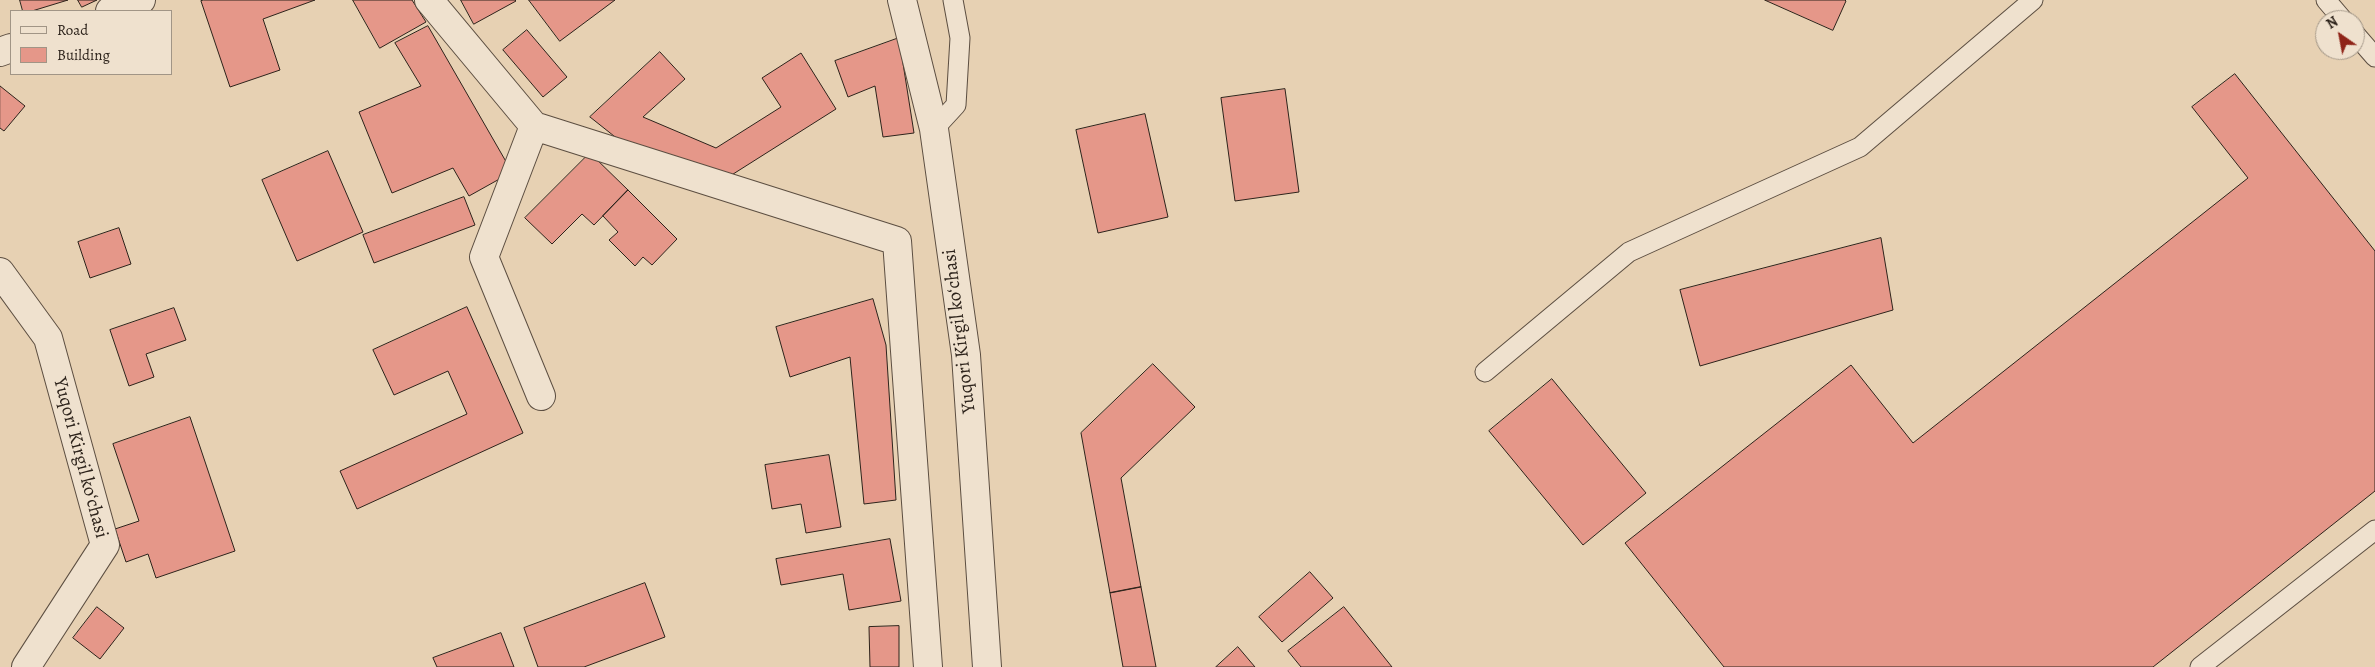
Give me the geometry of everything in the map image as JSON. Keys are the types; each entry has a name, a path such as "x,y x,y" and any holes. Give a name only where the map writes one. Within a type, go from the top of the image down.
{"street":[{"path":"113,10 141,0"},
{"path":"429,0 534,126 898,241 928,667"},
{"name":"Yuqori Kirgil koʻchasi","path":"902,0 934,129 966,355 987,667"},
{"path":"534,126 484,257 541,396"},
{"name":"Yuqori Kirgil koʻchasi","path":"0,272 8,303 48,338 104,545 26,667"}],"lane":[{"path":"934,129 956,105 960,38 953,0"},
{"path":"1486,372 1628,252 1860,147 2034,0"},
{"path":"2326,0 2334,10"},
{"path":"2365,46 2375,57"},
{"path":"2200,667 2375,530"}],"building":[{"path":"20,0 68,0 35,10 23,10"},
{"path":"78,0 97,0 82,7"},
{"path":"315,0 263,19 280,70 230,87 201,1"},
{"path":"353,0 412,0 426,22 380,48"},
{"path":"461,0 515,0 516,1 474,24"},
{"path":"529,0 615,0 560,41"},
{"path":"1765,0 1845,0 1846,1 1833,30"},
{"path":"428,26 512,172 469,196 453,168 392,193 359,112 421,86 395,43"},
{"path":"527,30 567,77 543,97 503,50"},
{"path":"899,38 914,133 883,137 875,86 848,97 835,61"},
{"path":"660,52 685,79 643,117 716,148 781,107 762,78 801,53 836,109 730,176 619,140 590,117"},
{"path":"2235,74 2375,251 2375,491 2153,667 1724,667 1625,543 1851,365 1913,443 2248,178 2192,107"},
{"path":"0,86 25,106 4,131 0,128"},
{"path":"1285,89 1299,192 1235,201 1221,98"},
{"path":"1145,114 1168,217 1098,233 1076,130"},
{"path":"328,151 363,232 297,261 262,180"},
{"path":"590,153 628,190 594,225 582,214 552,244 525,218"},
{"path":"628,190 677,239 652,265 643,257 635,266 609,240 618,232 603,216"},
{"path":"464,197 475,225 374,263 363,235"},
{"path":"119,228 131,264 90,278 78,242"},
{"path":"1881,238 1893,310 1700,366 1680,290"},
{"path":"873,299 886,345 896,500 864,504 850,357 790,377 776,327"},
{"path":"467,307 523,433 357,509 340,471 467,414 448,371 394,395 373,350"},
{"path":"174,308 186,340 146,354 154,377 129,386 110,330"},
{"path":"1153,364 1195,407 1121,478 1141,587 1110,593 1081,433"},
{"path":"1552,379 1646,493 1583,545 1489,431"},
{"path":"190,417 235,551 156,578 148,554 126,562 115,529 139,521 113,444"},
{"path":"829,455 841,527 806,533 801,504 772,509 765,465"},
{"path":"890,539 901,601 849,610 843,574 781,585 776,559"},
{"path":"1310,572 1333,598 1282,642 1259,617"},
{"path":"645,583 665,637 584,667 538,667 524,628"},
{"path":"1141,587 1156,667 1123,667 1110,593"},
{"path":"97,607 124,628 100,659 73,638"},
{"path":"1344,607 1392,667 1301,667 1288,651"},
{"path":"899,626 899,667 870,667 869,627"},
{"path":"501,633 514,667 437,667 433,658"},
{"path":"1238,647 1255,667 1216,667"}]}
